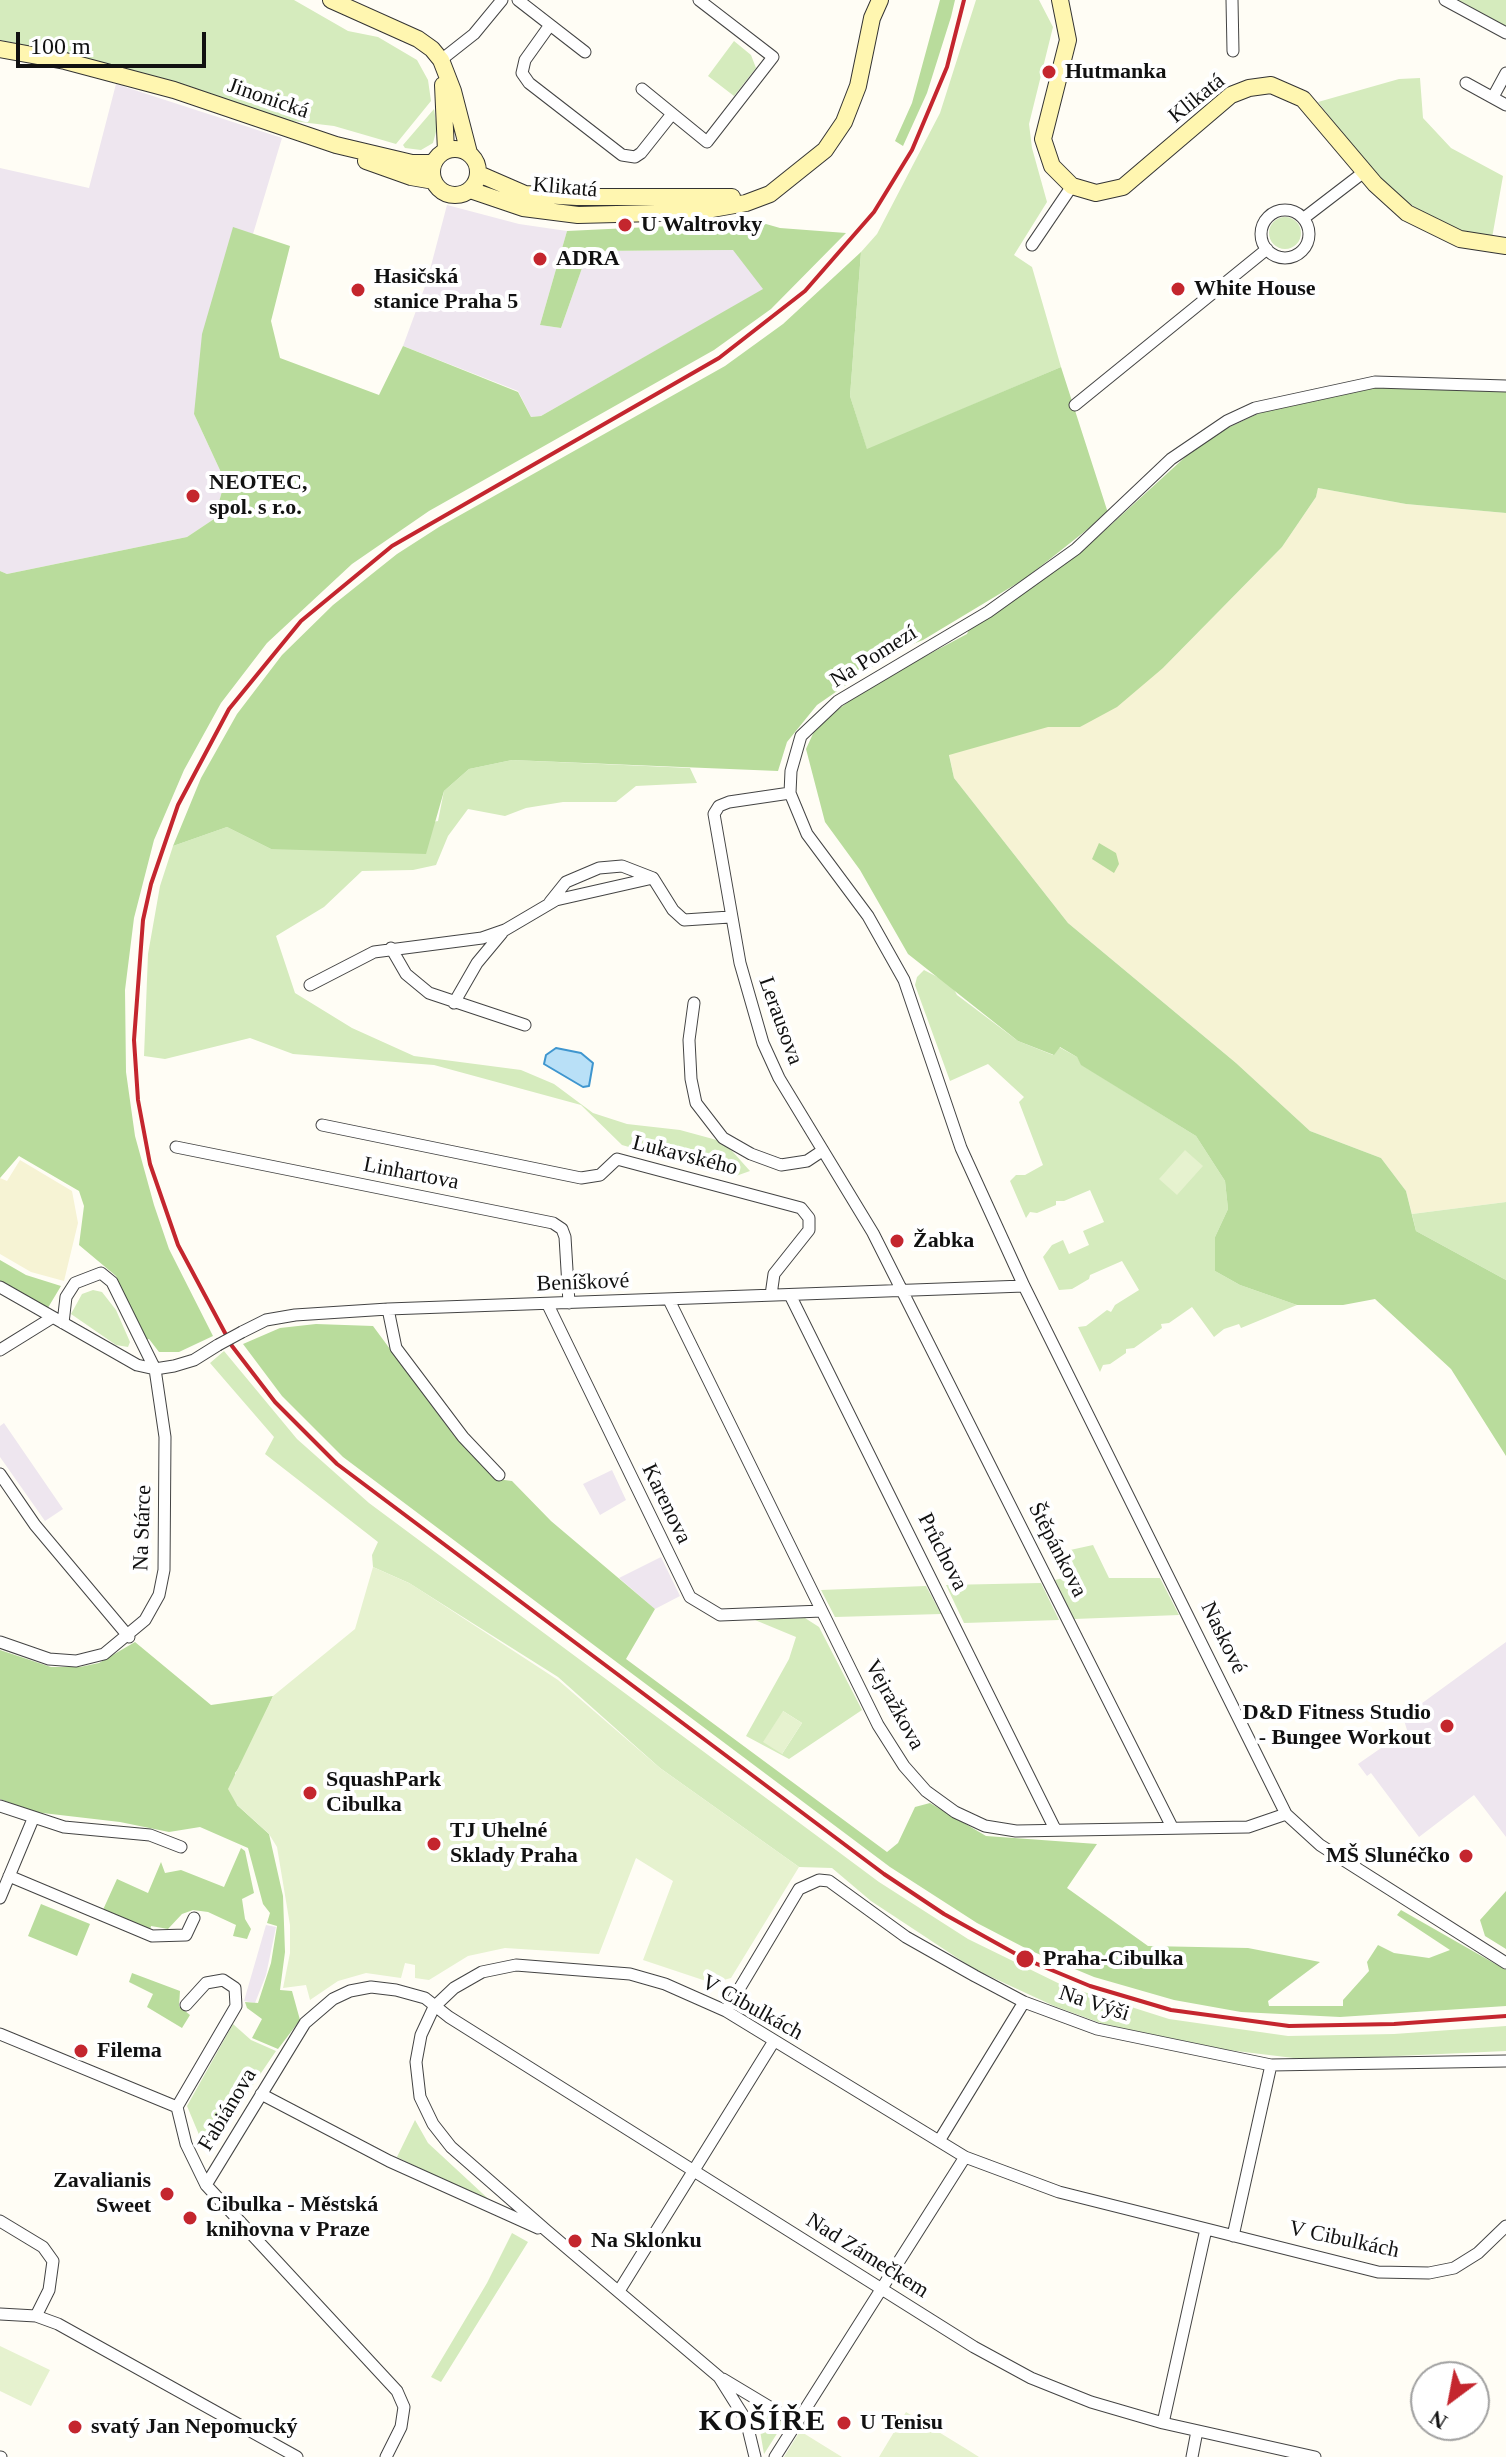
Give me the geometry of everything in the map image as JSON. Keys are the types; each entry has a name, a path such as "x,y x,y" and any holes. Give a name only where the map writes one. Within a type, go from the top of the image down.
{"street":[{"path":"331,0 418,39 442,62 469,153 477,163 479,174 470,190 449,194 434,181 440,157 442,62 474,34 502,0"},
{"path":"518,0 585,52"},
{"path":"642,89 707,142 773,57 699,0"},
{"name":"Klikatá","path":"871,0 872,18"},
{"name":"Klikatá","path":"470,190 523,208 561,214 695,212 746,203 770,194 830,144 849,114 872,18 880,0"},
{"path":"1032,245 1072,186 1052,166 1043,139 1068,40 1060,0"},
{"path":"1232,0 1233,51"},
{"path":"1445,0 1506,33"},
{"path":"550,25 525,60 522,73 529,83 622,155 630,157 641,153 672,114"},
{"name":"Jinonická","path":"0,49 65,61 174,90 336,145 412,163 440,157"},
{"path":"1493,97 1506,73"},
{"path":"1466,83 1506,105"},
{"name":"Klikatá","path":"1072,186 1096,193 1123,187 1231,95 1266,85 1288,90 1303,99 1364,172 1399,207 1416,219 1460,239 1506,246"},
{"name":"Jinonická","path":"336,145 358,158 411,177 434,181"},
{"path":"440,157 454,148 469,153"},
{"path":"1304,218 1364,172"},
{"name":"Klikatá","path":"479,174 525,194 714,198 744,196 794,176"},
{"path":"1292,210 1304,218 1309,240 1301,252 1279,257 1267,249 1262,227 1270,215 1292,210"},
{"path":"1075,405 1267,249"},
{"name":"Na Pomezí","path":"790,793 791,771 801,736 838,701 988,612 1104,525 1198,438 1255,408 1375,382 1506,386"},
{"path":"790,793 807,834 868,916 904,980 961,1148 1024,1286"},
{"name":"Lerausova","path":"790,793 729,802 719,806 714,814 730,917 748,1001 779,1078 855,1200 894,1281 904,1292"},
{"path":"549,904 566,882 599,868 622,866 653,878 678,916 694,921 730,917"},
{"path":"310,985 362,957 391,948 452,944 505,930 549,904 653,878"},
{"path":"454,1003 470,974 505,930"},
{"path":"391,948 398,963 418,985 454,1003 525,1025"},
{"path":"694,1003 689,1040 696,1103 723,1138 781,1165 793,1166 822,1151"},
{"name":"Lukavského","path":"322,1125 581,1178 600,1175 617,1159 801,1208 809,1218 809,1230 774,1274 771,1295"},
{"name":"Linhartova","path":"176,1147 553,1223 565,1237 569,1303"},
{"name":"Na Stárce","path":"0,1642 49,1659 76,1661 104,1654 129,1637 145,1620 159,1595 164,1570 165,1437 155,1369 112,1282 101,1273 75,1283 66,1297 63,1323"},
{"name":"Beníškové","path":"155,1369 194,1360 266,1320 295,1315 1024,1286"},
{"name":"Naskové","path":"1024,1286 1286,1814 1320,1845 1506,1963"},
{"path":"0,1287 120,1358 155,1369"},
{"name":"Štěpánkova","path":"904,1292 1172,1827"},
{"name":"Průchova","path":"790,1295 1055,1829"},
{"name":"Vejražkova","path":"669,1300 878,1725 904,1766 926,1791 955,1812 985,1826 1016,1831 1248,1827 1286,1814"},
{"name":"Karenova","path":"548,1305 690,1597 720,1615 822,1611"},
{"path":"388,1309 396,1348 463,1437 499,1475"},
{"path":"0,1350 50,1319"},
{"path":"0,1474 35,1525 129,1637"},
{"path":"0,1806 64,1827 150,1835 181,1847"},
{"path":"0,1898 33,1819"},
{"path":"9,1876 152,1936 176,1938 186,1935 194,1918"},
{"name":"Na Výši","path":"726,2011 799,1889 819,1880 829,1881 906,1937 1024,2002 1097,2029 1271,2065 1506,2061"},
{"name":"V Cibulkách","path":"755,2457 746,2420 719,2377 451,2147 433,2124 420,2097 416,2062 421,2035 434,2007 454,1988 482,1972 516,1965 630,1974 726,2011 965,2157 1059,2192 1378,2272 1404,2274 1454,2268 1478,2253 1506,2226"},
{"name":"Fabiánova","path":"186,2005 206,1983 223,1980 235,1988 236,2006 177,2107 186,2144 206,2185"},
{"name":"Fabiánova","path":"206,2185 305,2023 333,1999 371,1987 425,1998 434,2007"},
{"path":"939,2141 1024,2002"},
{"name":"Nad Zámečkem","path":"434,2007 882,2290 1031,2378 1091,2402 1163,2423 1315,2457"},
{"path":"0,2034 177,2107"},
{"path":"619,2291 774,2041"},
{"path":"1233,2236 1271,2065"},
{"path":"261,2094 389,2161 547,2231"},
{"path":"775,2457 965,2157"},
{"path":"206,2185 397,2391 404,2407 401,2427 386,2457"},
{"path":"0,2221 43,2247 53,2261 49,2290 36,2316"},
{"path":"1163,2423 1206,2229"},
{"path":"0,2314 36,2316 89,2341 297,2457"},
{"path":"719,2377 798,2424"},
{"path":"1192,2457 1197,2431"}],"shaded area":[{"path":"116,84 282,138 253,234 233,228 194,414 225,481 214,519 187,537 7,574 0,571 0,168 89,188"},
{"path":"447,205 519,224 567,231 540,325 561,328 588,251 734,250 764,289 541,416 531,417 518,391 403,346 427,281"},
{"path":"1318,488 1406,504 1506,513 1506,1202 1412,1214 1406,1191 1381,1158 1310,1131 1236,1063 1068,923 954,778 949,754 1048,726 1080,727 1163,668 1282,547 1316,497"},
{"path":"20,1160 72,1191 78,1223 64,1281 31,1272 0,1254 0,1178 7,1181"},
{"path":"4,1423 63,1509 45,1521 0,1457 0,1426"},
{"path":"612,1470 626,1500 600,1515 583,1484"},
{"path":"661,1557 680,1596 655,1609 619,1578"},
{"path":"1506,1642 1506,1837 1474,1795 1419,1837 1371,1773 1367,1776 1358,1764 1407,1730 1403,1717"},
{"path":"266,1925 276,1927 266,1975 255,2003 244,2001"}],"green space":[{"path":"0,0 294,0 348,31 378,37 417,60 428,80 431,101 396,144 334,126 292,121 79,56 0,40"},
{"path":"940,0 955,0 927,93 903,146 895,141 912,103"},
{"path":"976,0 1039,0 1053,27 1029,124 1032,148 1047,202 1014,255 1032,267 1061,367 867,450 850,396 861,252 877,234 940,113"},
{"path":"1457,0 1506,0 1506,28"},
{"path":"734,41 751,55 756,68 734,96 708,76"},
{"path":"1420,78 1423,118 1451,148 1503,176 1492,238 1451,229 1387,190 1318,102 1399,79"},
{"path":"434,109 437,128 433,143 421,150 405,148 403,145"},
{"path":"738,216 780,228 846,233 771,309 714,350 429,511 352,564 267,643 221,703 184,770 154,840 134,918 125,990 126,1072 135,1136 154,1205 169,1249 213,1336 179,1352 159,1352 149,1339 144,1340 116,1276 79,1245 84,1206 79,1191 19,1156 0,1178 0,571 7,574 187,537 214,519 225,481 194,414 202,334 233,227 290,246 271,321 280,358 379,395 403,346 518,392 531,417 541,416 763,289 733,250 588,251 561,328 540,325 567,231 712,224"},
{"path":"1285,217 1296,222 1301,233 1296,244 1285,249 1274,244 1269,233 1274,222"},
{"path":"861,252 850,396 867,449 1061,367 1108,513 1026,578 923,640 895,651 817,705 787,742 778,771 512,760 469,769 444,791 426,854 271,849 227,827 173,846 201,778 237,714 282,655 333,605 397,554 439,527 725,366 783,324"},
{"path":"1383,387 1506,391 1506,513 1406,504 1318,488 1316,497 1282,547 1163,668 1117,707 1080,727 1048,727 949,755 954,778 1068,923 1236,1063 1310,1131 1381,1158 1406,1191 1416,1231 1506,1280 1506,1456 1451,1369 1375,1299 1343,1305 1297,1305 1240,1285 1215,1271 1215,1237 1228,1209 1225,1181 1196,1136 1081,1065 1077,1057 1060,1047 1054,1055 1018,1041 908,954 860,870 825,822 806,749 817,725 871,685 967,634 971,625 1079,554 1206,438 1264,411 1354,390"},
{"path":"512,760 690,768 697,783 636,786 616,802 563,802 526,808 505,816 468,809 448,836 436,865 413,870 362,871 324,907 276,936 295,993 352,1028 414,1056 521,1070 554,1084 593,1113 627,1124 680,1130 724,1142 750,1171 733,1177 622,1145 581,1105 434,1065 293,1054 250,1038 165,1059 144,1056 148,954 160,886 173,846 227,827 271,849 438,821 444,791 469,769"},
{"path":"1099,843 1116,853 1119,864 1114,873 1092,859"},
{"path":"924,970 951,984 957,995 1018,1041 1053,1055 1059,1047 1077,1057 1082,1065 1196,1136 1225,1181 1228,1209 1215,1237 1215,1271 1240,1285 1297,1305 1241,1328 1239,1324 1224,1329 1214,1337 1192,1307 1169,1323 1161,1324 1162,1328 1134,1348 1126,1349 1126,1353 1110,1364 1103,1365 1100,1372 1078,1327 1086,1326 1107,1310 1111,1312 1115,1305 1139,1290 1122,1261 1090,1275 1089,1279 1072,1289 1059,1290 1043,1257 1052,1245 1063,1240 1069,1254 1089,1245 1083,1231 1104,1222 1090,1190 1064,1201 1056,1201 1056,1205 1037,1213 1030,1212 1026,1218 1010,1181 1016,1175 1025,1175 1043,1165 1019,1102 1024,1097 988,1064 950,1081 915,985 917,977"},
{"path":"1185,1150 1203,1166 1177,1195 1159,1179"},
{"path":"1506,1202 1506,1280 1416,1231 1412,1214"},
{"path":"0,1260 26,1275 61,1286 46,1311 0,1282"},
{"path":"93,1290 102,1292 116,1310 130,1342 128,1347 116,1345 71,1314 82,1294"},
{"path":"316,1324 373,1326 455,1437 497,1479 512,1481 551,1521 655,1609 626,1659 887,1852 898,1843 915,1807 930,1803 986,1836 1097,1844 1067,1888 1148,1946 1248,1948 1320,1962 1268,2001 1269,2006 1343,2006 1343,2000 1369,1971 1367,1962 1378,1945 1394,1953 1429,1958 1450,1950 1397,1915 1401,1910 1506,1970 1506,2006 1340,2017 1241,2012 1174,2000 1094,1977 1029,1950 977,1923 890,1867 343,1457 282,1396 243,1344 280,1328"},
{"path":"224,1351 297,1439 369,1503 879,1882 968,1939 1062,1985 1169,2019 1288,2036 1394,2034 1506,2026 1506,2051 1310,2060 1228,2050 1103,2024 1054,2006 974,1969 871,1901 832,1868 799,1867 660,1768 558,1677 409,1583 373,1567 372,1555 378,1542 265,1454 274,1437 210,1363"},
{"path":"1093,1545 1109,1578 1160,1578 1179,1615 1074,1619 1055,1580 1063,1578 1052,1554"},
{"path":"373,1567 411,1584 558,1680 660,1768 799,1867 731,1978 712,1983 643,1960 673,1881 636,1858 599,1954 505,1948 468,1956 429,1980 415,1978 415,1965 405,1963 401,1978 366,1973 338,1981 310,2000 306,1985 283,1988 290,1953 290,1925 277,1847 269,1834 237,1805 228,1789 273,1696 355,1629"},
{"path":"1041,1583 1059,1620 964,1623 946,1585"},
{"path":"926,1586 941,1614 835,1617 821,1590"},
{"path":"805,1618 819,1627 862,1710 789,1759 746,1736 789,1659 796,1637 755,1620","holes":["783,1711 802,1723 782,1754"]},
{"path":"135,1642 211,1705 273,1696 246,1759 235,1773 237,1805 269,1834 283,1896 285,1952 280,1990 292,1991 300,2020 278,2049 252,2038 262,2019 247,2008 245,2002 258,2003 271,1963 277,1926 267,1923 270,1913 263,1904 248,1848 200,1827 169,1832 120,1822 34,1812 0,1799 0,1650 51,1667 80,1667 99,1663"},
{"path":"783,1711 802,1723 782,1754 763,1742"},
{"path":"241,1848 245,1851 254,1893 242,1899 245,1919 251,1929 247,1939 233,1936 236,1925 208,1912 193,1910 182,1914 168,1929 151,1926 150,1932 102,1912 117,1879 148,1893 161,1862 165,1873 181,1870 224,1887"},
{"path":"1506,1891 1506,1949 1485,1936 1480,1920"},
{"path":"41,1904 90,1924 77,1956 28,1936"},
{"path":"132,1973 180,1991 179,2006 190,2015 182,2028 147,2007 153,1994 129,1982"},
{"path":"233,2024 251,2040 276,2051 210,2148 205,2149 187,2106"},
{"path":"415,2120 428,2143 496,2206 397,2157"},
{"path":"512,2233 528,2242 441,2382 431,2377 487,2283"},
{"path":"0,2346 50,2370 31,2406 0,2391"},
{"path":"748,2400 785,2421 764,2454 758,2419"},
{"path":"906,2412 968,2450 979,2457 879,2457"},
{"path":"800,2431 842,2457 784,2457"}],"water":[{"path":"556,1048 581,1053 593,1063 589,1086 583,1087 544,1064 546,1055"}],"railway":[{"path":"964,0 947,67 912,150 874,212 805,291 719,358 392,546 301,621 229,709 178,805 151,884 143,920 134,1040 138,1100 150,1164 178,1245 232,1346 275,1402 337,1464 884,1874 944,1914 1025,1959 1090,1986 1171,2010 1289,2026 1394,2024 1506,2016"}],"place":[{"name":"Hutmanka","path":"1049,72"},
{"name":"U Waltrovky","path":"625,225"},
{"name":"ADRA","path":"540,259"},
{"name":"White House","path":"1178,289"},
{"name":"Hasičská stanice Praha 5","path":"358,290"},
{"name":"NEOTEC, spol. s r.o.","path":"193,496"},
{"name":"Žabka","path":"897,1241"},
{"name":"D&D Fitness Studio - Bungee Workout","path":"1447,1726"},
{"name":"SquashPark Cibulka","path":"310,1793"},
{"name":"TJ Uhelné Sklady Praha","path":"434,1844"},
{"name":"MŠ Slunéčko","path":"1466,1856"},
{"name":"Praha-Cibulka","path":"1025,1959"},
{"name":"Filema","path":"81,2051"},
{"name":"Zavalianis Sweet","path":"167,2194"},
{"name":"Cibulka - Městská knihovna v Praze","path":"190,2218"},
{"name":"Na Sklonku","path":"575,2241"},
{"name":"U Tenisu","path":"844,2423"},
{"name":"svatý Jan Nepomucký","path":"75,2427"}],"district":[{"name":"KOŠÍŘE","path":"763,2422"}]}
